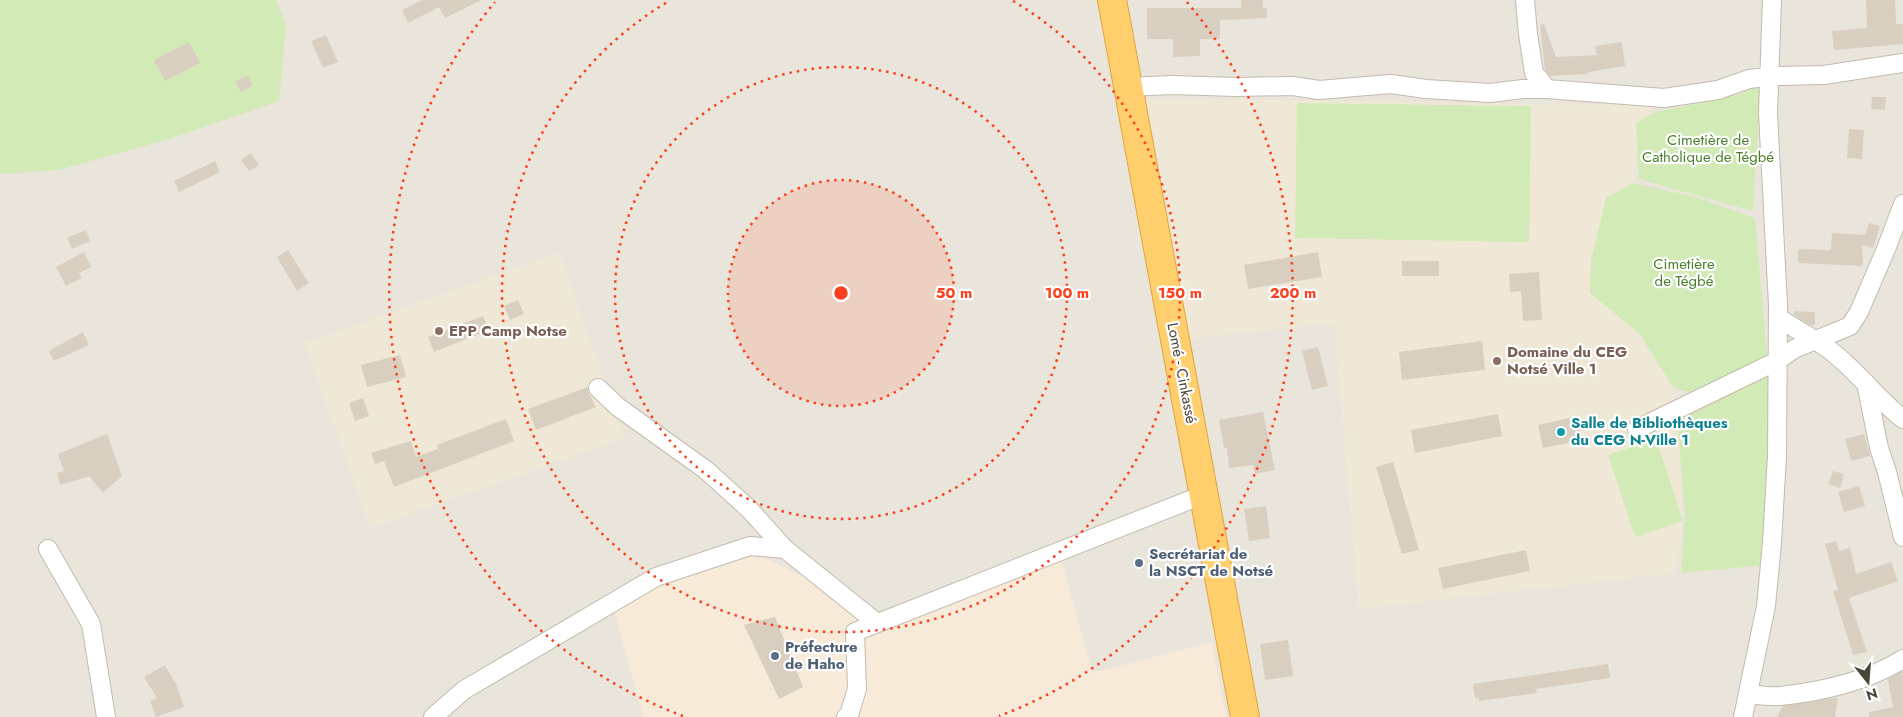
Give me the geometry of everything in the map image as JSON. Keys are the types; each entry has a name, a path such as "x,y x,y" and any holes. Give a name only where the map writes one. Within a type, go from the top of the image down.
{"highway":[{"name":"Lomé - Cinkassé","path":"1112,0 1245,717"}],"street":[{"path":"1526,0 1528,34 1534,73 1547,89"},
{"path":"1744,717 1766,606 1777,456 1778,317 1768,113 1772,0"},
{"path":"1127,87 1172,85 1236,88 1293,86 1319,90 1391,84 1426,90 1490,93 1523,89 1547,89 1664,98 1718,90 1749,79 1824,75 1903,63"},
{"path":"1637,428 1777,360 1794,349 1850,326 1859,312 1903,204"},
{"path":"1778,317 1827,348 1903,419"},
{"path":"1866,383 1879,448 1903,537"},
{"path":"598,388 618,407 706,470 749,509 785,549 877,623"},
{"path":"846,717 849,715 856,690 855,632 1205,494"},
{"path":"433,717 464,690 539,644 656,577 750,546 785,549"},
{"path":"48,549 91,624 106,717"},
{"path":"1749,694 1779,696 1855,681 1886,671 1903,660"}],"shaded area":[{"path":"70,0 1903,0 1903,717 0,717 0,144"},
{"name":"Domaine du CEG Notsé Ville 1","path":"1146,98 1654,106 1637,148 1633,183 1606,198 1590,293 1632,327 1671,384 1677,415 1683,521 1675,573 1359,609 1334,323 1185,339"},
{"path":"559,253 625,438 370,528 305,343"},
{"path":"753,553 811,580 859,620 899,622 1061,557 1092,673 1212,642 1226,717 643,717 614,609 661,581"}],"green space":[{"path":"0,0 276,0 286,25 279,101 169,139 58,170 0,174"},
{"name":"Cimetière de Catholique de Tégbé","path":"1761,83 1753,211 1639,179 1636,124 1652,113 1739,95"},
{"path":"1297,103 1531,106 1529,242 1295,238"},
{"name":"Cimetière de Tégbé","path":"1633,183 1699,198 1755,218 1767,356 1692,393 1674,388 1640,334 1590,293 1591,261 1606,198"},
{"path":"1769,376 1764,565 1681,573 1685,516 1677,415"},
{"path":"1656,439 1683,521 1635,537 1608,455"}],"building":[{"path":"422,0 481,0 445,18 439,7 408,23 402,10"},
{"path":"1241,0 1263,0 1263,8 1267,8 1267,18 1220,20 1220,39 1200,39 1200,56 1173,57 1173,39 1147,39 1147,8 1241,8"},
{"path":"1866,0 1895,0 1896,24 1903,24 1903,44 1834,50 1832,31 1867,28"},
{"path":"1544,24 1556,57 1597,55 1595,46 1622,42 1625,66 1588,72 1588,74 1550,76 1545,70 1540,25"},
{"path":"326,35 338,62 323,68 311,41"},
{"path":"189,42 200,63 165,81 154,60"},
{"path":"247,75 253,85 241,92 235,82"},
{"path":"1872,97 1886,97 1885,110 1871,109"},
{"path":"1849,129 1864,130 1862,159 1847,158"},
{"path":"251,153 259,165 249,171 241,160"},
{"path":"215,161 220,172 179,192 174,181"},
{"path":"1869,223 1880,226 1873,248 1862,245 1863,266 1798,263 1798,249 1831,250 1832,233 1865,235"},
{"path":"86,230 90,241 72,249 67,238"},
{"path":"288,250 309,283 297,291 277,257"},
{"path":"84,252 91,267 79,273 82,278 66,286 56,267"},
{"path":"1318,252 1322,277 1248,289 1244,265"},
{"path":"1402,261 1439,261 1439,276 1402,276"},
{"path":"1539,272 1542,320 1523,321 1521,291 1510,292 1509,274"},
{"path":"518,300 524,314 510,320 504,306"},
{"path":"1794,311 1815,312 1815,325 1810,325 1794,315"},
{"path":"483,316 489,330 434,352 428,337"},
{"path":"83,332 89,345 54,361 49,351"},
{"path":"1482,341 1485,370 1402,380 1399,352"},
{"path":"1318,347 1328,386 1312,390 1302,351"},
{"path":"400,355 406,377 367,387 361,365"},
{"path":"588,387 596,407 536,430 528,409"},
{"path":"363,398 369,416 355,421 349,403"},
{"path":"1263,412 1275,470 1255,474 1253,465 1229,468 1227,448 1224,448 1219,420"},
{"path":"1498,414 1502,436 1415,453 1411,430"},
{"name":"Salle de Bibliothèques du CEG N-Ville 1","path":"1578,416 1583,440 1543,448 1538,425"},
{"path":"506,419 514,441 394,487 384,461 375,464 371,453 411,441 416,457 438,449 437,445"},
{"path":"107,434 122,476 103,493 90,476 60,485 57,473 64,471 58,454"},
{"path":"1864,434 1870,456 1851,461 1845,439"},
{"path":"1393,462 1419,550 1402,554 1376,467"},
{"path":"1833,471 1844,474 1840,488 1828,484"},
{"path":"1859,486 1865,506 1844,512 1838,492"},
{"path":"1266,506 1270,538 1249,541 1244,509"},
{"path":"1836,541 1839,551 1850,548 1856,574 1891,562 1898,581 1849,598 1867,652 1853,655 1833,591 1838,590 1825,544"},
{"path":"1526,550 1530,571 1443,589 1438,568"},
{"name":"Préfecture de Haho","path":"775,617 803,687 779,699 744,625"},
{"path":"1288,640 1293,676 1265,680 1260,644"},
{"path":"1608,664 1610,678 1536,689 1537,693 1479,701 1479,698 1475,698 1473,684"},
{"path":"165,665 176,684 184,707 156,717 150,701 157,698 144,677"},
{"path":"1903,671 1903,717 1869,717 1869,712 1893,707 1888,679"},
{"path":"1838,698 1835,717 1777,717 1783,706"}],"place":[{"name":"EPP Camp Notse","path":"439,331"},
{"name":"Domaine du CEG Notsé Ville 1","path":"1497,361"},
{"name":"Salle de Bibliothèques du CEG N-Ville 1","path":"1561,432"},
{"name":"Secrétariat de la NSCT de Notsé","path":"1139,563"},
{"name":"Préfecture de Haho","path":"775,656"}]}
